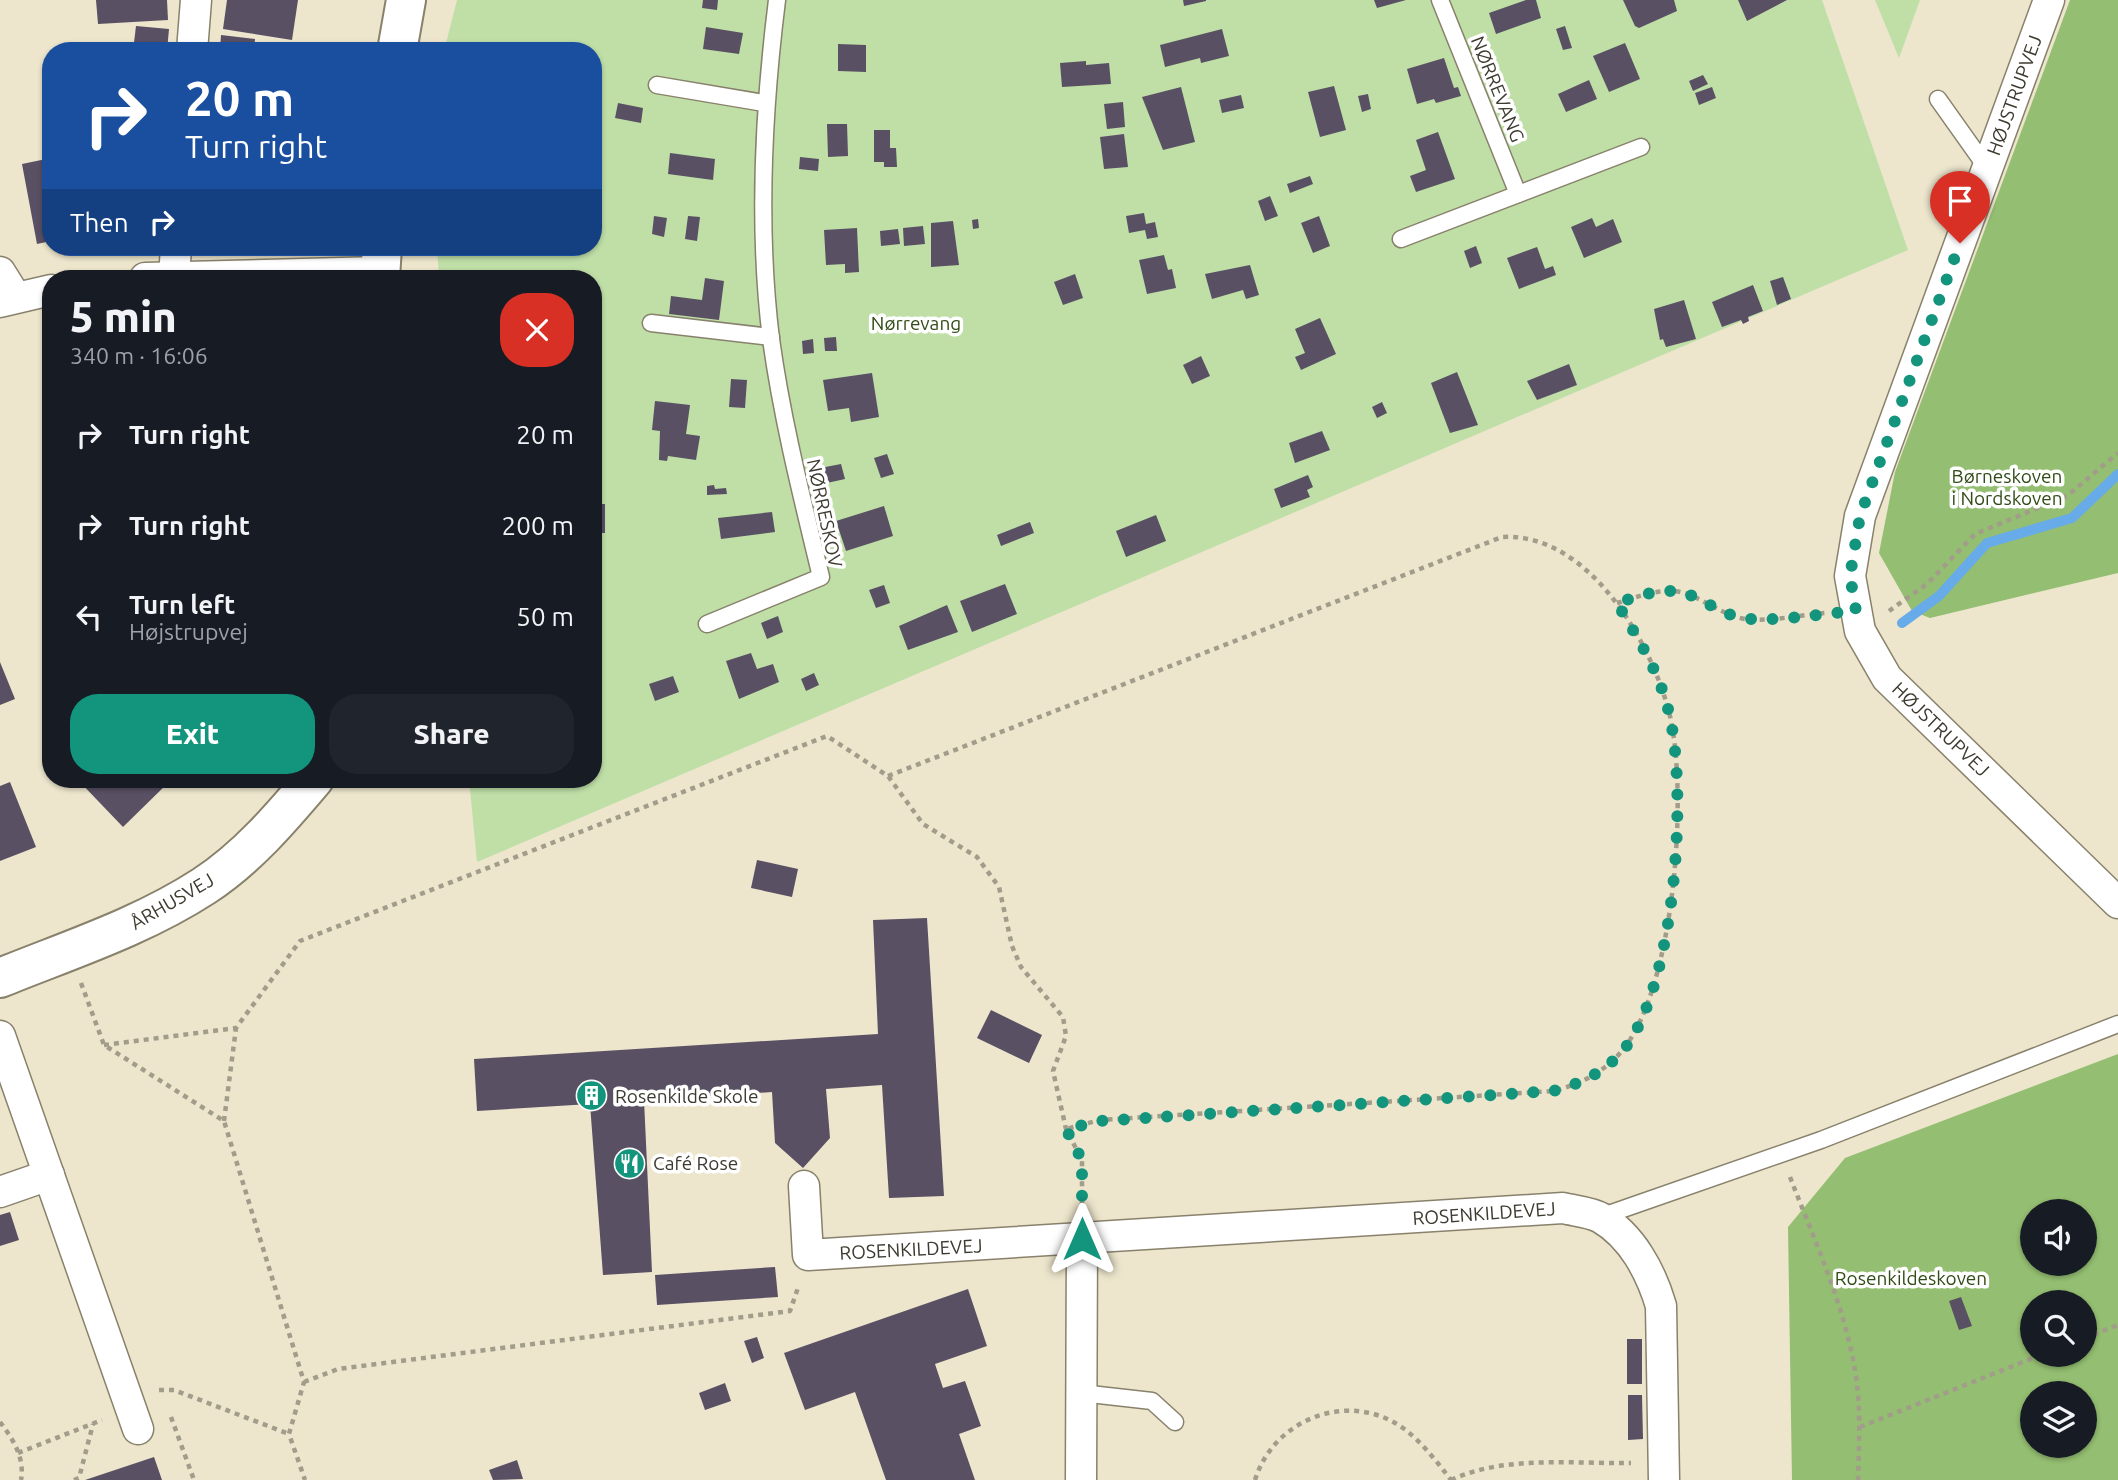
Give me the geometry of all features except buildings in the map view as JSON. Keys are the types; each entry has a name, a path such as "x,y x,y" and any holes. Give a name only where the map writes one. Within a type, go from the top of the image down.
{"street":[{"path":"193,42 196,0"},
{"path":"399,42 406,0"},
{"name":"HØJSTRUPVEJ","path":"2049,0 1860,516 1850,576 1858,621 1887,678 2118,903"},
{"path":"309,270 381,266"},
{"path":"5,290 42,290"},
{"name":"ÅRHUSVEJ","path":"0,978 136,925 205,886 265,835 306,788"},
{"path":"0,1036 130,1409"},
{"path":"0,1192 49,1175"},
{"path":"804,1186 808,1255"},
{"name":"ROSENKILDEVEJ","path":"808,1255 1563,1208 1600,1217 1631,1244 1653,1279 1661,1306 1663,1471"},
{"path":"1080,1480 1082,1239"}],"lane":[{"name":"NØRRESKOV","path":"707,624 821,577 791,455 771,337 764,221 764,103 777,0"},
{"name":"NØRREVANG","path":"1440,0 1518,194"},
{"path":"657,85 764,103"},
{"path":"1938,99 1987,168"},
{"path":"1401,239 1642,147"},
{"path":"651,323 771,337"},
{"path":"1600,1217 1781,1154 2118,1024"},
{"path":"1081,1393 1152,1401 1175,1422"}],"path":[{"path":"1617,603 1651,593 1675,591 1690,595 1721,612 1746,619 1858,621 1928,583 1975,534 2067,496 2118,453"},
{"path":"888,775 1502,537 1524,536 1555,547 1586,570 1617,603 1656,675 1669,713 1676,788 1668,921 1647,1007 1620,1053 1593,1076 1573,1086 1553,1091 1100,1121 1066,1129"},
{"path":"305,1480 289,1434 304,1382 224,1121 236,1028 300,941 827,736 888,775 923,824 977,857 999,887 1012,946 1021,967 1063,1017 1066,1036 1053,1071 1066,1129 1082,1160 1082,1239"},
{"path":"68,950 104,1045 224,1121"},
{"path":"104,1045 236,1028"},
{"path":"1781,1154 1840,1311 1856,1376 1860,1426 1858,1480"},
{"path":"304,1382 338,1369 790,1311 808,1255"},
{"path":"2097,1333 2118,1325"},
{"path":"1860,1426 2020,1363"},
{"path":"18,1453 130,1409 162,1390 174,1390 289,1434"},
{"path":"162,1390 166,1403"},
{"path":"1255,1480 1274,1443 1287,1430 1316,1416 1349,1410 1373,1414 1403,1428 1451,1480 1467,1473 1502,1466 1663,1471"},
{"path":"171,1416 194,1480"},
{"path":"0,1422 15,1440 20,1480"},
{"path":"74,1480 79,1478 94,1423"}],"green space":[{"name":"Nørrevang","path":"457,0 1822,0 1908,250 477,862 470,788 602,788 602,270 438,270 438,256 602,256 602,42 446,42"},
{"path":"1875,0 1920,0 1899,58"},
{"name":"Børneskoven i Nordskoven","path":"2070,0 2118,0 2118,573 1930,618 1912,611 1879,553 1895,472"},
{"name":"Rosenkildeskoven","path":"2118,1054 2118,1480 1792,1480 1788,1227 1845,1158"}],"waterway":[{"path":"1902,623 1939,596 1987,543 2072,518 2118,474"}],"place":[{"name":"Rosenkilde Skole","path":"592,1096"},
{"name":"Café Rose","path":"630,1163"}],"route":[{"path":"1082,1239 1082,1160 1066,1129 1100,1121 1553,1091 1573,1086 1593,1076 1620,1053 1647,1007 1657,975 1668,921 1673,875 1676,788 1675,752 1669,713 1656,675 1617,603 1651,593 1675,591 1690,595 1721,612 1746,619 1856,611 1850,576 1860,516 1960,243"}]}
